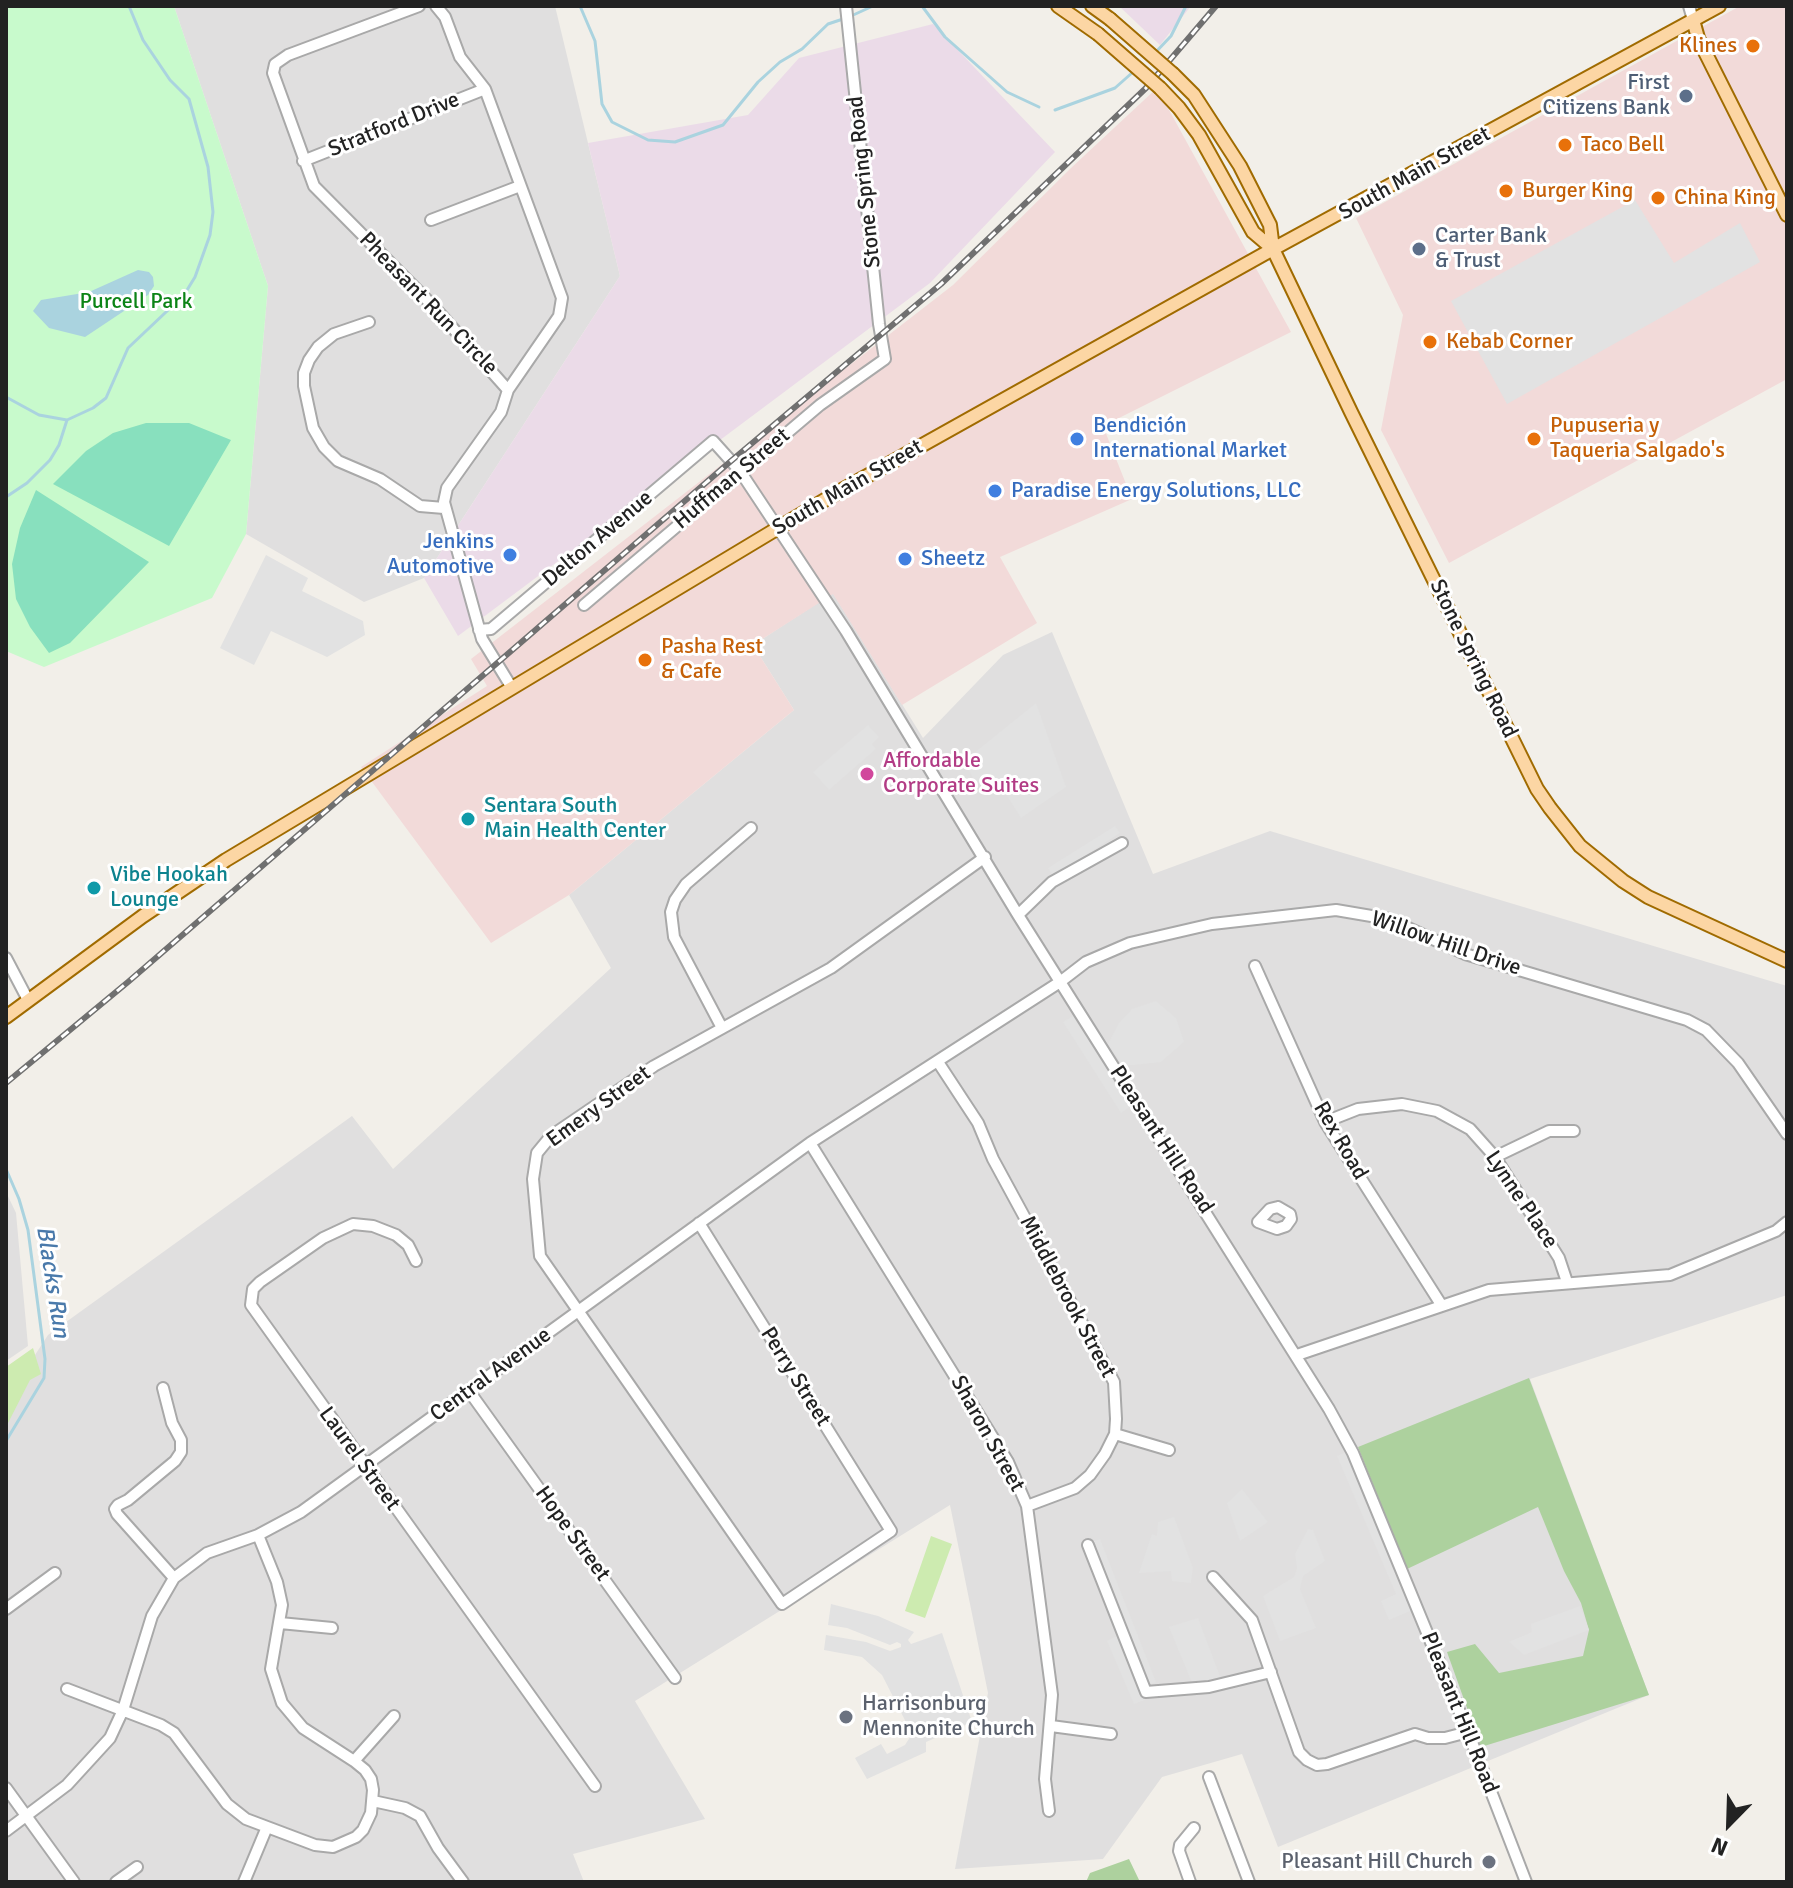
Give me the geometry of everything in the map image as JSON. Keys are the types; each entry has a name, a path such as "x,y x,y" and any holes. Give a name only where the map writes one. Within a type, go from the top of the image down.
{"main road":[{"name":"Stone Spring Road","path":"1058,6 1098,34 1179,108 1199,135 1253,232 1273,249"},
{"name":"Stone Spring Road","path":"1092,6 1194,95 1240,166 1270,225 1273,249 1502,719 1537,789 1550,808 1580,846 1623,881 1648,897 1787,961"},
{"name":"South Main Street","path":"6,1017 203,875 833,495 1241,270 1273,249 1719,6"},
{"path":"1693,20 1698,38 1787,215"}],"street":[{"name":"Pheasant Run Circle","path":"419,6 288,55 275,64 273,73 314,186 434,307 508,390 558,318 563,302 485,89 460,57 445,17 436,6"},
{"name":"Stone Spring Road","path":"846,6 885,359"},
{"path":"1689,6 1693,20"},
{"name":"Stratford Drive","path":"303,161 485,89"},
{"path":"431,220 520,186"},
{"path":"369,322 334,334 322,343 309,360 304,373 304,386 313,428 324,447 338,461 380,479 420,506 444,508"},
{"name":"Huffman Street","path":"584,605 820,405 885,359"},
{"path":"508,390 501,412 447,488 444,508 479,630 489,654 512,688"},
{"name":"Pleasant Hill Road","path":"713,441 740,471 846,631 1018,915 1297,1355 1353,1453 1526,1882"},
{"name":"Delton Avenue","path":"479,630 491,629 713,441"},
{"path":"722,1028 674,937 671,912 686,884 751,828"},
{"path":"1018,915 1052,882 1122,843"},
{"name":"Emery Street","path":"782,1604 540,1256 533,1179 537,1153 551,1136 654,1066 831,968 985,857"},
{"name":"Willow Hill Drive","path":"1060,982 1086,962 1130,943 1212,924 1336,910 1389,919 1465,954 1687,1020 1706,1030 1738,1063 1787,1134"},
{"path":"6,958 28,1000"},
{"name":"Rex Road","path":"1255,966 1325,1122 1442,1306"},
{"name":"Central Avenue","path":"6,1831 67,1785 110,1738 123,1710 152,1616 174,1578 207,1553 258,1535 301,1512 810,1143 1060,982"},
{"name":"Middlebrook Street","path":"938,1062 978,1123 993,1159 1110,1372 1116,1397 1115,1434"},
{"name":"Lynne Place","path":"1325,1122 1358,1109 1402,1104 1437,1111 1470,1129 1495,1157 1559,1258 1567,1282"},
{"path":"1495,1157 1549,1131 1574,1131"},
{"name":"Sharon Street","path":"810,1143 1008,1462 1027,1506 1052,1695 1045,1779 1049,1811"},
{"path":"1297,1355 1489,1290 1670,1275 1776,1231 1787,1222"},
{"name":"Perry Street","path":"699,1223 891,1531 782,1604"},
{"name":"Laurel Street","path":"416,1261 408,1245 396,1235 373,1226 353,1224 323,1238 260,1282 250,1298 255,1315 595,1786"},
{"path":"163,1388 172,1423 181,1440 181,1452 177,1460 117,1506 117,1514 174,1578"},
{"name":"Hope Street","path":"469,1391 675,1678"},
{"path":"1027,1506 1075,1488 1090,1475 1115,1434 1169,1450"},
{"path":"67,1689 161,1725 174,1733 227,1804 246,1819 315,1845 344,1844 363,1830 373,1801 371,1779 354,1761 303,1728 282,1703 271,1669 282,1605 277,1582 258,1535"},
{"path":"1088,1545 1146,1692 1209,1687 1271,1672"},
{"path":"6,1609 55,1573"},
{"path":"1213,1577 1249,1615 1299,1752 1307,1760 1317,1765 1415,1734 1445,1738 1468,1732"},
{"path":"280,1623 332,1628"},
{"path":"354,1761 394,1716"},
{"path":"1051,1726 1111,1734"},
{"path":"1209,1777 1249,1882"},
{"path":"6,1788 74,1882"},
{"path":"373,1801 405,1808 420,1816 463,1882"},
{"path":"244,1882 267,1827"},
{"path":"1190,1882 1179,1851 1183,1839 1194,1828"},
{"path":"116,1882 137,1867"}],"shaded area":[{"path":"174,6 555,6 620,276 424,578 364,602 246,534 268,286"},
{"path":"1119,6 1191,6 1160,45"},
{"path":"1740,6 1787,6 1787,379 1449,563 1381,430 1403,315 1356,218"},
{"path":"933,24 1055,152 930,283 458,636 424,578 620,276 588,143 748,115 799,58"},
{"path":"1157,88 1291,332 1103,426 1132,499 1000,557 1037,623 902,705 833,594 753,645 794,710 569,895 491,943 361,767 487,686 471,659 953,285"},
{"path":"1635,200 1674,263 1740,223 1760,262 1507,404 1451,301"},
{"path":"266,555 308,578 302,591 363,621 365,635 327,657 271,631 254,665 220,648"},
{"path":"833,593 923,738 1003,655 1052,632 1153,874 1270,831 1787,986 1787,1295 1530,1379 1649,1695 1278,1847 1242,1754 1162,1777 1103,1859 955,1869 988,1693 950,1505 635,1701 705,1819 573,1854 584,1882 6,1882 6,1376 35,1355 48,1335 352,1116 393,1169 611,968 569,895 794,710 753,645"},
{"path":"1036,703 1066,787 1021,818 997,780 975,782 964,761"},
{"path":"868,725 879,737 872,744 876,749 829,790 813,772"},
{"path":"1115,826 1120,833 1053,876 1048,868"},
{"path":"1156,1001 1176,1018 1184,1042 1161,1062 1123,1066 1108,1044 1119,1023 1132,1009"},
{"path":"1073,1016 1131,1106 1121,1113 1063,1022"},
{"path":"6,1192 16,1213 28,1346 6,1361"},
{"path":"1346,1452 1412,1610 1389,1620 1381,1601 1396,1594 1337,1456"},
{"path":"1242,1489 1268,1522 1240,1541 1227,1503"},
{"path":"1174,1517 1193,1568 1191,1583 1172,1581 1171,1571 1139,1573 1152,1534 1157,1536 1158,1522"},
{"path":"1308,1529 1313,1530 1325,1561 1303,1576 1300,1589 1316,1628 1280,1641 1263,1596 1294,1577 1297,1569 1295,1554"},
{"path":"1100,1539 1156,1682 1148,1685 1092,1542"},
{"path":"831,1604 878,1616 914,1632 908,1640 911,1644 942,1633 972,1722 926,1742 926,1752 867,1779 855,1758 881,1744 887,1754 905,1745 912,1734 882,1675 862,1657 824,1650 826,1635 866,1642 890,1651 901,1647 901,1644 890,1645 847,1628 828,1625"},
{"path":"1580,1606 1589,1630 1524,1655 1509,1642 1532,1632 1531,1624"},
{"path":"1198,1618 1221,1679 1192,1683 1169,1627"},
{"path":"1117,1636 1145,1700 1134,1704 1107,1641"}],"green space":[{"name":"Purcell Park","path":"6,6 174,6 268,286 246,534 212,598 44,667 6,651"},
{"path":"146,423 189,423 231,440 169,546 53,484 86,451 113,433"},
{"path":"36,490 149,562 70,643 49,653 30,627 16,599 12,564 20,528"},
{"path":"33,1348 41,1374 30,1380 6,1427 6,1367"},
{"path":"1529,1378 1649,1695 1481,1747 1447,1652 1475,1644 1499,1673 1583,1656 1589,1630 1581,1603 1564,1571 1538,1507 1407,1569 1358,1447"},
{"path":"931,1536 952,1544 925,1618 905,1611"},
{"path":"1129,1859 1140,1882 1086,1882 1090,1873"}],"water":[{"path":"138,270 149,272 153,277 154,286 148,295 85,337 49,328 33,311 41,300 89,292"}],"waterway":[{"name":"Blacks Run","path":"6,497 27,483 50,460 59,445 67,420 106,398 128,348 184,295 195,277 210,235 213,212 208,167 189,99 170,80 143,40 129,6"},
{"name":"Blacks Run","path":"580,6 595,41 602,104 612,122 648,140 675,142 723,125 758,82 780,62 802,49 828,24 843,19"},
{"name":"Blacks Run","path":"851,16 873,6"},
{"name":"Blacks Run","path":"922,6 945,37 1007,92 1039,107"},
{"name":"Blacks Run","path":"1154,54 1171,36 1186,6"},
{"name":"Blacks Run","path":"1055,110 1115,88 1133,72"},
{"path":"6,397 39,415 67,420"},
{"name":"Blacks Run","path":"6,1169 28,1230 45,1359 44,1378 6,1441"}],"railway":[{"path":"6,1083 128,982 731,461 941,284 1146,88 1216,6"}],"place":[{"name":"Klines","path":"1753,46"},
{"name":"First Citizens Bank","path":"1686,96"},
{"name":"Taco Bell","path":"1565,145"},
{"name":"Burger King","path":"1506,191"},
{"name":"China King","path":"1658,198"},
{"name":"Carter Bank & Trust","path":"1419,249"},
{"name":"Kebab Corner","path":"1430,342"},
{"name":"Bendición International Market","path":"1077,439"},
{"name":"Pupuseria y Taqueria Salgado's","path":"1534,439"},
{"name":"Paradise Energy Solutions, LLC","path":"995,491"},
{"name":"Jenkins Automotive","path":"510,555"},
{"name":"Sheetz","path":"905,559"},
{"name":"Pasha Rest & Cafe","path":"645,660"},
{"name":"Affordable Corporate Suites","path":"867,774"},
{"name":"Sentara South Main Health Center","path":"468,819"},
{"name":"Vibe Hookah Lounge","path":"94,888"},
{"name":"Harrisonburg Mennonite Church","path":"846,1717"},
{"name":"Pleasant Hill Church","path":"1489,1862"}]}
